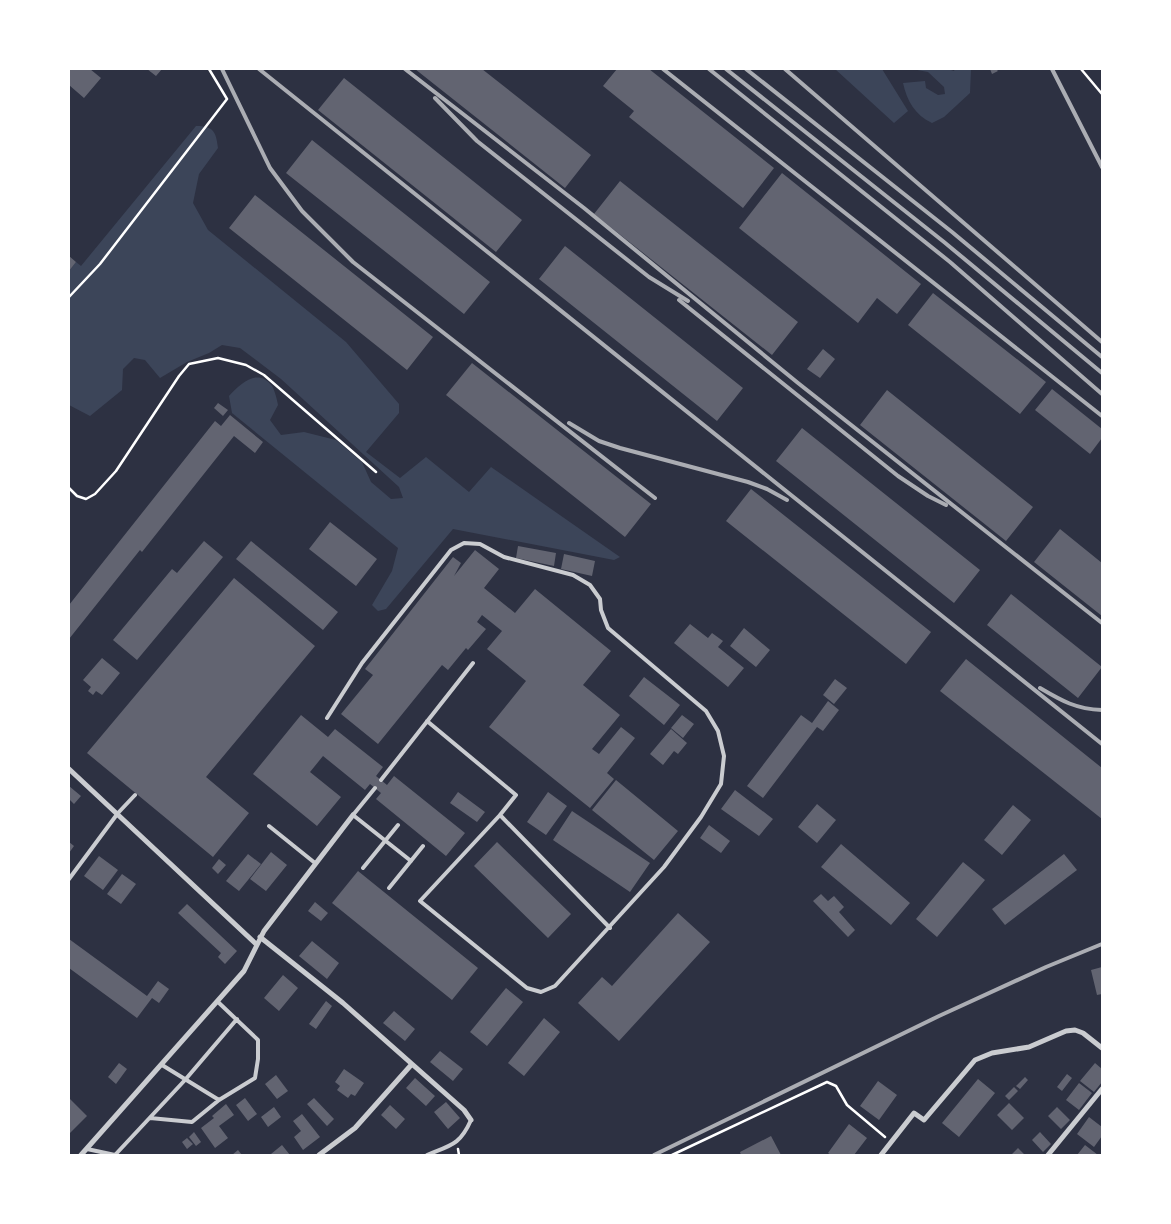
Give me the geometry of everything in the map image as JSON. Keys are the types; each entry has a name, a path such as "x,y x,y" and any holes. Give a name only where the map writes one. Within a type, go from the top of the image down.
{"street":[{"path":"69,769 256,944"},
{"path":"81,1155 244,971 260,937 353,815"},
{"path":"260,937 343,1003 464,1110 471,1120"},
{"path":"881,1155 914,1113 924,1120 975,1060 992,1054 1028,1047 1066,1031 1075,1030 1084,1033 1102,1048"},
{"path":"319,1155 355,1128 412,1064"},
{"path":"1048,1155 1102,1089"}],"lane":[{"path":"327,718 362,663 451,550 456,545 464,543 480,544 504,558 572,575 590,585 600,599 601,610 608,628 706,711 718,732 724,756 721,784 701,818 664,867 555,986 541,992 527,988 420,901 500,815 516,795 427,721"},
{"path":"381,780 473,663"},
{"path":"375,788 353,815 411,861"},
{"path":"70,879 118,813 135,795"},
{"path":"500,815 610,928"},
{"path":"363,868 398,825"},
{"path":"269,826 315,864"},
{"path":"389,888 423,846"},
{"path":"150,1118 192,1122 219,1100 255,1078 258,1040 218,1002"},
{"path":"87,1150 115,1155 185,1080 237,1019"},
{"path":"162,1064 219,1100"},
{"path":"427,1155 457,1142 465,1134 471,1120"}],"path":[{"path":"69,297 100,264 227,99 209,69"},
{"path":"1081,69 1102,94"},
{"path":"69,488 77,496 86,500 95,494 121,464 179,376 189,364 218,358 246,365 264,375 376,472"},
{"path":"672,1155 826,1082 836,1086 847,1105 891,1142"}],"shaded area":[{"path":"835,69 882,69 908,111 894,123"},
{"path":"912,69 948,69 954,71 955,69 971,69 970,93 944,117 932,123 916,112 907,96 903,83 925,81 926,88 938,95 945,94 944,87 928,72"},
{"path":"196,126 207,127 213,131 218,148 199,174 193,203 208,230 346,342 399,404 399,413 366,452 400,478 426,457 469,492 491,467 620,557 614,560 453,529 386,609 378,611 372,605 392,571 398,548 232,413 229,396 249,379 261,378 267,380 273,388 278,405 270,420 281,435 304,432 336,440 362,462 371,482 391,499 403,498 399,487 281,379 240,348 222,345 160,378 145,360 134,358 123,369 122,390 90,416 69,405 69,271 76,262 81,266"}],"building":[{"path":"69,69 90,69 101,78 84,98 69,85"},
{"path":"147,69 162,69 156,76"},
{"path":"415,69 482,69 591,155 565,188"},
{"path":"617,69 649,69 774,168 743,208 629,117 634,111 603,86"},
{"path":"990,69 996,69 998,71 992,74"},
{"path":"344,78 522,220 496,252 318,110"},
{"path":"312,140 490,282 464,314 286,173"},
{"path":"782,173 921,284 897,314 877,298 858,323 739,228"},
{"path":"620,181 798,322 772,355 594,214"},
{"path":"255,195 433,337 407,370 229,228"},
{"path":"565,246 743,388 717,421 539,279"},
{"path":"69,256 76,262 69,271"},
{"path":"933,293 1046,382 1020,414 908,325"},
{"path":"823,349 835,359 820,378 807,369"},
{"path":"472,363 651,504 625,537 446,395"},
{"path":"1052,389 1102,429 1102,438 1090,454 1035,410"},
{"path":"887,390 1033,507 1006,541 860,425"},
{"path":"218,403 228,410 223,416 214,408"},
{"path":"230,415 263,442 255,453 234,436 142,552 140,550 69,639 69,605 215,421 221,426"},
{"path":"802,428 980,570 954,603 776,461"},
{"path":"751,489 931,632 906,664 726,521"},
{"path":"330,522 377,559 356,586 309,549"},
{"path":"1060,529 1102,563 1102,616 1034,562"},
{"path":"204,541 223,557 137,660 113,640 172,569 177,573"},
{"path":"251,541 338,612 323,630 236,559"},
{"path":"518,546 556,553 554,566 516,558"},
{"path":"475,550 499,569 484,588 515,613 535,589 611,651 583,685 620,715 592,749 599,754 621,727 635,738 607,773 614,779 590,808 489,727 526,681 487,649 502,631 482,615 477,622 486,629 468,650 466,648 448,670 442,665 378,744 341,714 373,675 365,669 453,557 461,563 454,576"},
{"path":"564,554 595,561 592,576 561,569"},
{"path":"234,578 315,646 206,777 249,813 213,857 87,753"},
{"path":"1011,594 1102,667 1078,698 987,625"},
{"path":"690,624 708,638 712,633 723,641 718,647 744,668 728,687 674,643"},
{"path":"744,628 770,650 756,667 730,646"},
{"path":"102,658 120,673 102,695 96,691 93,695 88,691 91,687 83,680"},
{"path":"966,659 1102,768 1102,819 940,691"},
{"path":"644,677 680,705 664,725 629,696"},
{"path":"835,679 847,688 834,704 823,695"},
{"path":"828,701 839,710 823,731 817,727 763,798 747,786 801,715 812,723"},
{"path":"301,715 328,737 335,729 383,767 376,776 387,785 394,776 465,833 446,856 376,799 381,793 370,784 365,790 323,756 310,772 341,797 317,826 253,774"},
{"path":"682,715 694,724 683,738 671,728"},
{"path":"671,729 687,743 678,754 674,751 663,765 650,754"},
{"path":"616,780 678,831 654,860 592,810"},
{"path":"69,786 81,796 74,804 69,799"},
{"path":"735,790 773,819 759,836 721,809"},
{"path":"458,792 485,812 477,822 450,803"},
{"path":"548,792 567,806 546,835 527,822"},
{"path":"817,804 836,820 817,843 798,827"},
{"path":"1013,805 1031,820 1002,855 984,840"},
{"path":"572,811 650,863 630,892 553,840"},
{"path":"709,825 730,841 721,853 700,838"},
{"path":"69,842 74,846 69,853"},
{"path":"497,842 571,914 548,938 474,866"},
{"path":"841,844 910,903 891,925 821,867"},
{"path":"271,852 287,865 266,891 250,879"},
{"path":"248,854 261,864 239,891 226,881"},
{"path":"1064,854 1077,870 1005,925 992,909"},
{"path":"99,856 118,870 103,890 84,876"},
{"path":"219,859 226,865 218,874 212,868"},
{"path":"963,862 985,880 937,937 916,919"},
{"path":"358,871 478,968 452,1000 332,903"},
{"path":"122,874 136,884 121,904 107,894"},
{"path":"821,894 828,901 834,896 844,907 839,912 855,930 848,937 813,901"},
{"path":"315,902 328,913 321,921 308,911"},
{"path":"187,904 237,951 225,964 218,957 221,953 178,913"},
{"path":"678,913 710,942 619,1041 578,1003 602,977 612,986"},
{"path":"69,939 147,996 158,981 169,989 159,1003 152,998 137,1018 69,968"},
{"path":"312,941 339,963 327,979 299,956"},
{"path":"1102,967 1102,994 1097,995 1091,970"},
{"path":"283,975 298,988 279,1011 264,998"},
{"path":"506,988 523,1002 487,1046 470,1032"},
{"path":"326,1001 332,1006 316,1029 309,1024"},
{"path":"394,1011 415,1029 405,1041 383,1023"},
{"path":"544,1018 560,1032 524,1076 508,1063"},
{"path":"440,1051 463,1069 453,1081 430,1062"},
{"path":"119,1063 127,1069 116,1084 108,1077"},
{"path":"1095,1063 1102,1069 1102,1082 1094,1092 1080,1081"},
{"path":"344,1069 364,1083 355,1096 351,1094 348,1098 337,1090 340,1086 335,1082"},
{"path":"1067,1074 1072,1078 1062,1091 1057,1087"},
{"path":"276,1075 288,1091 277,1099 265,1084"},
{"path":"1025,1077 1028,1080 1020,1089 1016,1086"},
{"path":"415,1078 435,1096 426,1106 406,1088"},
{"path":"978,1079 995,1093 959,1137 942,1123"},
{"path":"878,1081 897,1095 879,1120 860,1106"},
{"path":"1079,1083 1092,1093 1079,1110 1066,1100"},
{"path":"1014,1087 1018,1091 1009,1100 1005,1096"},
{"path":"69,1098 87,1116 69,1134"},
{"path":"245,1098 257,1114 248,1121 236,1105"},
{"path":"314,1098 334,1119 327,1126 307,1104"},
{"path":"446,1102 460,1118 448,1129 434,1112"},
{"path":"1009,1103 1024,1118 1012,1130 997,1115"},
{"path":"226,1104 234,1115 219,1126 228,1138 215,1148 201,1128 214,1118 212,1116"},
{"path":"390,1105 405,1119 396,1129 381,1115"},
{"path":"274,1107 281,1117 268,1127 261,1117"},
{"path":"1057,1107 1070,1120 1061,1129 1048,1116"},
{"path":"302,1114 320,1137 303,1150 294,1137 301,1131 293,1121"},
{"path":"1089,1117 1102,1127 1102,1136 1094,1147 1077,1134"},
{"path":"849,1124 867,1138 854,1155 831,1155 828,1153"},
{"path":"194,1132 201,1142 196,1146 189,1137"},
{"path":"1040,1132 1051,1144 1043,1152 1032,1140"},
{"path":"771,1136 781,1155 741,1155 740,1152"},
{"path":"187,1138 193,1144 187,1149 182,1142"},
{"path":"282,1145 290,1155 271,1154"},
{"path":"1085,1145 1098,1155 1077,1155"},
{"path":"1018,1148 1025,1155 1011,1155"},
{"path":"238,1150 242,1155 232,1155"}],"railway":[{"path":"222,69 270,168 302,211 353,262 655,498"},
{"path":"259,69 1102,744"},
{"path":"405,69 584,208 798,383 1102,623"},
{"path":"663,69 1102,416"},
{"path":"709,69 950,262 1102,394"},
{"path":"726,69 944,242 1102,373"},
{"path":"746,69 952,232 1102,357"},
{"path":"785,69 1102,342"},
{"path":"1052,69 1102,167"},
{"path":"435,98 477,141 649,277 688,301"},
{"path":"679,300 898,476 928,496 946,505"},
{"path":"569,423 599,441 748,482 767,489 787,500"},
{"path":"1040,688 1070,704 1102,710"},
{"path":"654,1155 939,1016 1046,967 1102,944"}]}
